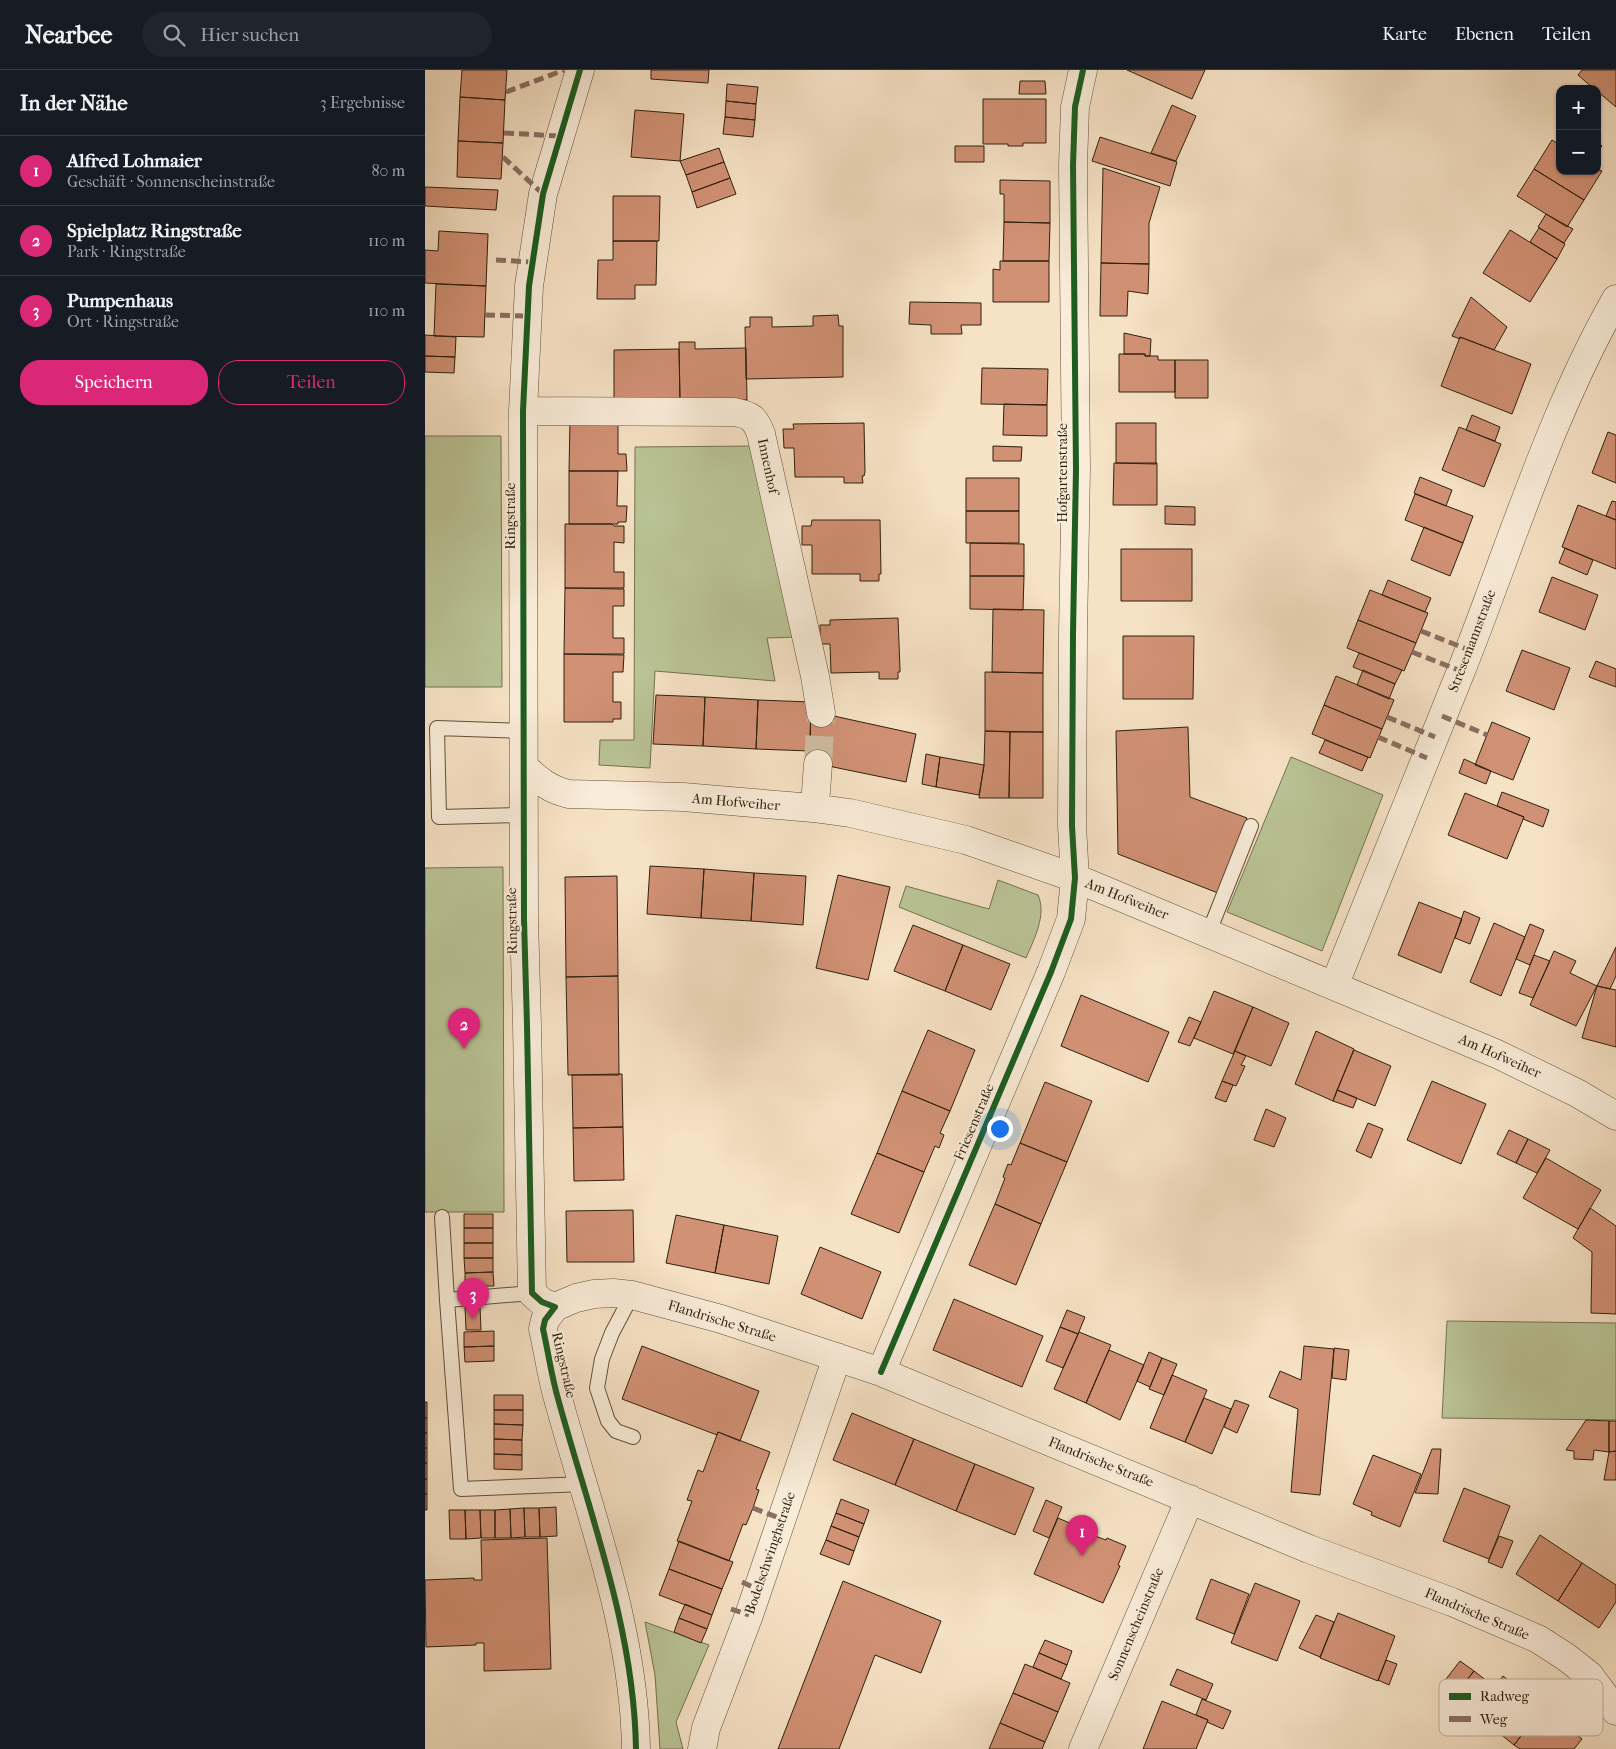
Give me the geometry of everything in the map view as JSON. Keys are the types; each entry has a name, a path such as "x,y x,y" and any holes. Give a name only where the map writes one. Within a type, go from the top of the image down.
{"street":[{"name":"Ringstraße","path":"532,1293 528,1054 523,920 523,411 529,286 543,194 580,70"},
{"name":"Hofgartenstraße","path":"1075,878 1073,826 1073,633 1076,470 1073,165 1075,107 1083,70"},
{"name":"Stresemannstraße","path":"1334,986 1427,758 1566,399 1603,322 1616,300"},
{"name":"Innenhof","path":"523,411 734,412 745,414 757,422 793,577 821,713"},
{"path":"816,792 818,764"},
{"name":"Am Hofweiher","path":"524,768 541,783 556,792 683,797 850,813 966,840 1075,878 1209,932 1497,1054 1577,1093 1616,1116"},
{"name":"Friesenstraße","path":"881,1372 1051,972 1071,919 1075,878"},
{"name":"Flandrische Straße","path":"555,1307 577,1298 594,1294 613,1292 632,1295 721,1318 881,1372 1309,1548 1452,1602 1539,1640 1566,1657 1592,1679"},
{"path":"532,1293 542,1302 555,1307"},
{"name":"Ringstraße","path":"555,1307 545,1320 543,1329 557,1394 607,1562 628,1653 636,1749"},
{"name":"Bodelschwinghstraße","path":"701,1749 706,1728 749,1615 837,1357"},
{"name":"Sonnenscheinstraße","path":"1083,1749 1190,1499"},
{"name":"Flandrische Straße","path":"1603,1693 1616,1710"}],"lane":[{"path":"522,730 437,728 439,817 524,815"},
{"path":"1209,932 1251,826"},
{"path":"442,1216 461,1490 584,1484"},
{"path":"447,1300 532,1293"},
{"path":"632,1295 612,1333 602,1359 597,1388 608,1422 616,1431 633,1437"}],"green space":[{"path":"425,436 501,436 502,687 425,687"},
{"path":"757,446 797,637 767,638 775,681 655,671 650,768 599,765 600,740 634,740 635,447"},
{"path":"1291,757 1383,795 1322,951 1227,912"},
{"path":"503,867 504,1212 425,1212 425,868"},
{"path":"998,880 1038,895 1041,911 1040,919 1036,935 1026,958 899,907 906,886 989,909"},
{"path":"1447,1321 1616,1323 1616,1420 1442,1418"},
{"path":"645,1622 709,1645 676,1722 683,1749 660,1749 655,1675"}],"building":[{"path":"462,70 507,70 505,100 460,97"},
{"path":"651,70 709,70 708,83 651,79"},
{"path":"1127,70 1205,70 1192,99"},
{"path":"1582,70 1616,70 1616,107 1601,94 1601,85 1589,85 1578,75"},
{"path":"1020,81 1045,81 1046,94 1019,94"},
{"path":"727,84 758,87 756,104 726,101"},
{"path":"460,97 505,100 503,143 458,141"},
{"path":"983,99 1046,99 1046,143 1023,143 1023,146 983,144"},
{"path":"726,101 756,104 755,120 725,117"},
{"path":"1172,105 1196,116 1176,161 1151,153"},
{"path":"635,110 684,114 680,161 631,157"},
{"path":"725,117 755,120 753,137 723,134"},
{"path":"1100,137 1177,162 1170,186 1092,161"},
{"path":"1552,140 1556,142 1556,175 1600,175 1584,200 1534,169"},
{"path":"458,141 503,143 501,179 457,177"},
{"path":"955,146 984,146 984,162 955,162"},
{"path":"719,148 724,162 686,175 680,161"},
{"path":"724,162 730,178 692,192 686,175"},
{"path":"1103,168 1160,187 1149,223 1149,264 1101,263"},
{"path":"1534,169 1584,200 1567,227 1517,196"},
{"path":"730,178 736,194 697,208 692,192"},
{"path":"1000,180 1050,181 1050,223 1004,222 1004,194 1000,194"},
{"path":"425,187 498,190 496,210 425,206"},
{"path":"613,196 660,196 659,241 613,241"},
{"path":"1546,214 1573,229 1564,243 1538,227"},
{"path":"1004,222 1050,223 1049,261 1003,261"},
{"path":"1539,228 1565,244 1557,259 1530,242"},
{"path":"1510,230 1557,259 1530,302 1483,273"},
{"path":"439,231 488,234 486,286 425,283 425,250 438,251"},
{"path":"613,241 657,241 656,285 635,285 635,299 597,299 598,260 613,260"},
{"path":"1000,261 1049,261 1049,302 993,302 993,269 1000,270"},
{"path":"1101,263 1149,264 1148,294 1128,291 1127,316 1100,316"},
{"path":"436,284 486,286 484,337 434,336"},
{"path":"1471,297 1507,327 1494,350 1460,337 1460,339 1452,336"},
{"path":"910,302 981,303 981,325 961,325 962,334 931,334 931,325 909,324"},
{"path":"838,315 839,326 843,326 843,377 746,379 745,327 750,327 750,317 772,317 772,327 813,326 813,316"},
{"path":"1124,333 1151,339 1150,356 1145,356 1145,354 1124,354"},
{"path":"425,335 456,337 455,357 425,356"},
{"path":"1460,337 1531,364 1512,414 1441,386"},
{"path":"679,342 695,342 695,349 746,348 747,400 680,401"},
{"path":"679,349 680,401 614,401 614,350"},
{"path":"1119,354 1145,354 1145,356 1158,356 1158,360 1175,360 1175,392 1119,392"},
{"path":"425,356 455,357 454,373 425,372"},
{"path":"1175,360 1208,360 1208,398 1175,398"},
{"path":"982,368 1048,369 1047,405 981,404"},
{"path":"1004,404 1047,405 1047,436 1003,435"},
{"path":"1472,415 1500,427 1495,441 1466,430"},
{"path":"570,419 618,419 618,454 626,454 627,471 569,471"},
{"path":"864,423 865,472 864,476 862,476 863,483 844,483 844,477 795,477 794,448 784,448 783,429 794,429 793,424"},
{"path":"1116,423 1156,423 1156,464 1116,463"},
{"path":"1459,427 1501,444 1484,487 1442,470"},
{"path":"1608,432 1616,435 1616,483 1592,473"},
{"path":"993,446 1022,447 1021,461 993,461"},
{"path":"1114,463 1157,463 1157,505 1113,505"},
{"path":"569,471 618,471 617,506 627,506 626,522 618,522 618,524 569,524"},
{"path":"1420,477 1452,490 1446,506 1414,493"},
{"path":"966,478 1019,478 1019,511 966,511"},
{"path":"1415,494 1473,516 1463,543 1405,520"},
{"path":"1612,501 1616,502 1616,520 1606,516"},
{"path":"1578,505 1616,520 1616,569 1562,547"},
{"path":"1165,506 1195,507 1195,525 1165,524"},
{"path":"966,511 1019,511 1019,543 966,543"},
{"path":"812,520 880,520 881,574 879,574 879,581 860,581 860,574 812,574 812,545 802,545 802,526 811,526"},
{"path":"565,524 612,524 614,526 624,526 624,543 614,542 614,572 624,572 624,588 565,588"},
{"path":"1424,527 1463,543 1450,576 1411,560"},
{"path":"970,543 1024,544 1024,576 970,576"},
{"path":"1565,548 1593,560 1587,575 1559,563"},
{"path":"1121,549 1192,549 1192,601 1121,601"},
{"path":"970,576 1024,576 1023,610 970,609"},
{"path":"1552,577 1598,595 1585,630 1539,612"},
{"path":"1388,580 1431,598 1425,612 1382,595"},
{"path":"565,588 624,589 624,606 613,606 613,638 624,638 624,654 564,654"},
{"path":"1370,590 1428,613 1416,643 1358,620"},
{"path":"993,609 1044,610 1043,673 992,672"},
{"path":"898,618 900,672 898,672 898,679 879,679 879,672 831,673 830,644 820,644 820,625 830,625 830,620"},
{"path":"1358,620 1416,643 1404,671 1347,648"},
{"path":"1123,636 1194,636 1193,699 1123,699"},
{"path":"1522,650 1570,668 1554,710 1506,691"},
{"path":"1359,653 1402,670 1395,684 1353,667"},
{"path":"564,654 624,655 623,672 613,672 613,702 621,702 621,719 613,719 613,722 564,722"},
{"path":"1596,661 1616,669 1616,687 1589,677"},
{"path":"1363,670 1395,684 1389,699 1357,685"},
{"path":"985,672 1043,673 1043,732 985,731"},
{"path":"1336,676 1394,700 1382,729 1324,705"},
{"path":"656,695 705,697 703,746 653,744"},
{"path":"705,697 758,700 756,749 703,746"},
{"path":"758,700 811,702 810,751 756,749"},
{"path":"1324,705 1382,729 1370,758 1312,734"},
{"path":"811,711 916,734 906,782 809,762"},
{"path":"1492,722 1530,738 1513,780 1475,765"},
{"path":"1188,727 1190,797 1247,818 1218,893 1118,854 1116,731"},
{"path":"985,731 1010,732 1009,798 979,798 984,765"},
{"path":"1010,732 1043,732 1043,798 1009,798"},
{"path":"1325,740 1368,757 1362,771 1319,753"},
{"path":"926,754 940,757 936,787 922,784"},
{"path":"940,757 984,765 979,795 936,787"},
{"path":"1464,759 1491,771 1486,784 1459,773"},
{"path":"1502,792 1549,810 1543,827 1497,806"},
{"path":"1465,793 1524,817 1507,859 1448,835"},
{"path":"650,866 704,869 701,918 647,914"},
{"path":"704,869 754,873 751,921 701,918"},
{"path":"754,873 806,876 803,925 751,921"},
{"path":"838,875 890,887 868,980 816,968"},
{"path":"617,876 618,976 566,977 565,877"},
{"path":"1419,902 1462,919 1441,973 1398,955"},
{"path":"1464,911 1480,918 1470,944 1455,938"},
{"path":"1494,923 1525,937 1501,996 1470,982"},
{"path":"1530,924 1544,930 1530,965 1516,959"},
{"path":"913,925 963,945 945,991 894,971"},
{"path":"963,945 1010,964 991,1010 945,991"},
{"path":"1616,947 1616,976 1610,989 1597,986"},
{"path":"1554,951 1576,961 1570,973 1597,986 1576,1026 1530,1005"},
{"path":"1534,955 1550,961 1533,998 1519,993"},
{"path":"618,976 619,1075 568,1075 566,977"},
{"path":"1597,986 1616,990 1616,1047 1582,1038"},
{"path":"1214,991 1253,1007 1233,1054 1194,1038"},
{"path":"1081,995 1169,1032 1148,1082 1061,1046"},
{"path":"1253,1007 1289,1023 1271,1066 1235,1051"},
{"path":"1189,1017 1201,1022 1190,1046 1178,1042"},
{"path":"928,1030 975,1050 950,1111 902,1091"},
{"path":"1316,1031 1354,1049 1333,1101 1295,1084"},
{"path":"1354,1050 1391,1066 1375,1106 1337,1090"},
{"path":"1235,1051 1246,1056 1241,1065 1245,1066 1236,1086 1222,1081"},
{"path":"622,1074 623,1127 573,1128 572,1075"},
{"path":"1222,1081 1233,1085 1226,1102 1215,1098"},
{"path":"1432,1081 1486,1104 1461,1164 1407,1140"},
{"path":"1045,1082 1092,1101 1067,1162 1020,1143"},
{"path":"1337,1090 1357,1098 1353,1108 1333,1101"},
{"path":"902,1091 950,1111 940,1133 944,1135 939,1148 935,1146 924,1172 877,1153"},
{"path":"1266,1109 1286,1118 1274,1147 1254,1140"},
{"path":"1368,1123 1383,1129 1371,1158 1356,1151"},
{"path":"623,1127 624,1180 574,1181 573,1128"},
{"path":"1509,1130 1528,1139 1516,1163 1497,1154"},
{"path":"1528,1139 1550,1150 1537,1173 1516,1163"},
{"path":"1020,1143 1067,1162 1041,1224 995,1204 1008,1164 1011,1165"},
{"path":"877,1153 924,1172 899,1233 851,1214"},
{"path":"1546,1158 1601,1190 1578,1229 1523,1198"},
{"path":"995,1204 1041,1224 1016,1285 969,1265"},
{"path":"1590,1208 1616,1226 1616,1314 1591,1313 1592,1252 1573,1238"},
{"path":"633,1210 634,1262 567,1262 566,1211"},
{"path":"464,1214 493,1214 493,1228 464,1228"},
{"path":"676,1215 724,1225 715,1273 666,1263"},
{"path":"724,1225 778,1236 769,1284 715,1273"},
{"path":"464,1228 493,1228 493,1243 464,1243"},
{"path":"464,1243 493,1243 493,1258 464,1258"},
{"path":"820,1247 881,1272 862,1319 801,1294"},
{"path":"464,1258 493,1258 493,1272 465,1273"},
{"path":"493,1272 494,1286 465,1286 465,1273"},
{"path":"954,1299 1043,1336 1022,1387 933,1350"},
{"path":"465,1307 480,1307 481,1330 466,1330"},
{"path":"1067,1310 1085,1317 1078,1334 1060,1327"},
{"path":"1060,1327 1078,1334 1063,1368 1046,1361"},
{"path":"494,1331 494,1346 464,1347 464,1332"},
{"path":"1079,1332 1111,1345 1086,1403 1054,1389"},
{"path":"494,1346 494,1361 465,1362 464,1347"},
{"path":"642,1346 759,1391 740,1441 718,1432 717,1435 622,1399"},
{"path":"1304,1346 1334,1349 1320,1495 1291,1492 1298,1409 1269,1397 1280,1371 1301,1380"},
{"path":"1334,1348 1349,1350 1346,1380 1332,1378"},
{"path":"1109,1350 1144,1365 1120,1420 1086,1403"},
{"path":"1149,1352 1162,1358 1150,1387 1137,1381"},
{"path":"1162,1358 1177,1364 1164,1395 1149,1389"},
{"path":"1172,1375 1207,1390 1185,1442 1150,1428"},
{"path":"494,1395 523,1395 523,1410 494,1410"},
{"path":"1204,1398 1231,1409 1212,1454 1185,1442"},
{"path":"1235,1400 1249,1405 1237,1433 1224,1427"},
{"path":"425,1402 427,1402 427,1418 425,1418"},
{"path":"494,1410 523,1410 523,1425 494,1424"},
{"path":"852,1413 914,1439 895,1485 833,1460"},
{"path":"425,1418 427,1418 427,1433 425,1433"},
{"path":"1586,1420 1609,1421 1609,1452 1594,1450 1593,1460 1574,1459 1574,1451 1566,1450"},
{"path":"1609,1421 1616,1421 1616,1451 1609,1452"},
{"path":"494,1424 523,1425 522,1440 494,1439"},
{"path":"718,1432 770,1452 756,1489 759,1490 753,1508 746,1525 743,1524 729,1561 677,1541 692,1501 687,1500 698,1470 703,1472"},
{"path":"425,1433 427,1433 427,1448 425,1448"},
{"path":"494,1439 522,1440 522,1455 494,1454"},
{"path":"914,1439 975,1464 956,1511 895,1485"},
{"path":"425,1448 427,1448 427,1463 425,1463"},
{"path":"1432,1449 1441,1449 1438,1494 1415,1493"},
{"path":"1616,1451 1616,1480 1604,1480 1609,1452"},
{"path":"494,1454 522,1455 522,1470 494,1469"},
{"path":"1373,1455 1421,1474 1400,1527 1371,1515 1372,1512 1353,1504"},
{"path":"425,1463 427,1463 427,1479 425,1479"},
{"path":"975,1464 1034,1488 1015,1535 956,1511"},
{"path":"425,1479 427,1479 427,1494 425,1494"},
{"path":"1464,1488 1510,1506 1489,1559 1443,1541"},
{"path":"425,1494 427,1494 427,1510 425,1510"},
{"path":"841,1499 869,1510 864,1524 836,1513"},
{"path":"1046,1500 1062,1507 1049,1538 1033,1531"},
{"path":"556,1507 557,1536 540,1537 539,1508"},
{"path":"524,1508 525,1537 511,1538 510,1509"},
{"path":"524,1508 539,1508 540,1537 525,1537"},
{"path":"510,1509 511,1538 495,1538 495,1510"},
{"path":"449,1510 465,1510 466,1539 450,1539"},
{"path":"465,1510 480,1510 481,1538 466,1539"},
{"path":"480,1510 495,1510 495,1538 481,1538"},
{"path":"836,1513 864,1524 859,1537 831,1526"},
{"path":"1058,1518 1095,1534 1095,1536 1106,1540 1107,1538 1126,1546 1118,1565 1120,1566 1103,1603 1034,1574"},
{"path":"831,1526 859,1537 854,1551 826,1540"},
{"path":"1540,1535 1582,1563 1558,1601 1516,1574"},
{"path":"1499,1536 1513,1541 1502,1568 1488,1562"},
{"path":"547,1538 551,1669 484,1671 484,1643 426,1647 425,1580 474,1578 474,1580 482,1580 481,1540"},
{"path":"826,1540 854,1551 849,1565 820,1554"},
{"path":"679,1541 733,1562 722,1589 669,1569"},
{"path":"1582,1563 1616,1585 1616,1602 1599,1628 1558,1601"},
{"path":"669,1569 722,1589 712,1615 659,1595"},
{"path":"1211,1579 1249,1594 1234,1634 1196,1619"},
{"path":"843,1581 941,1621 921,1673 875,1655 839,1749 778,1749"},
{"path":"1255,1583 1300,1601 1277,1661 1231,1643"},
{"path":"685,1604 712,1615 707,1629 679,1618"},
{"path":"1338,1613 1395,1636 1378,1681 1320,1658"},
{"path":"1316,1615 1334,1622 1320,1657 1299,1648"},
{"path":"679,1618 707,1629 701,1643 674,1632"},
{"path":"1045,1640 1072,1651 1067,1665 1039,1653"},
{"path":"1039,1653 1067,1665 1061,1679 1033,1667"},
{"path":"1386,1660 1397,1664 1389,1685 1378,1680"},
{"path":"1460,1661 1474,1671 1468,1679 1446,1679"},
{"path":"1025,1664 1070,1683 1058,1712 1013,1693"},
{"path":"1177,1669 1213,1684 1206,1700 1170,1685"},
{"path":"1474,1671 1484,1679 1468,1679"},
{"path":"1013,1693 1058,1712 1045,1742 1000,1723"},
{"path":"1202,1699 1231,1711 1223,1729 1196,1715"},
{"path":"1162,1701 1208,1720 1196,1749 1143,1749"},
{"path":"1000,1723 1045,1742 1042,1749 989,1749"},
{"path":"1503,1736 1521,1736 1514,1745"},
{"path":"1521,1736 1578,1736 1582,1739 1574,1749 1520,1749 1514,1745"}],"tunnel":[{"path":"818,764 821,713"}],"marked path":[{"path":"506,92 564,70"},
{"path":"504,133 560,136"},
{"path":"503,157 543,194"},
{"path":"496,260 532,262"},
{"path":"485,315 528,316"},
{"path":"1421,631 1469,650"},
{"path":"1412,652 1461,671"},
{"path":"1442,716 1487,735"},
{"path":"1387,717 1435,737"},
{"path":"1378,737 1427,758"},
{"path":"753,1508 782,1519"},
{"path":"742,1582 757,1589"},
{"path":"731,1609 749,1615"}],"cycle path":[{"path":"580,70 543,194 529,286 523,411 524,920 532,1293 542,1302 555,1307 545,1320 543,1329 557,1395 596,1526 619,1614 633,1703 636,1749"},
{"path":"881,1372 1051,972 1071,919 1075,878 1072,826 1076,469 1073,165 1075,107 1083,70"}],"place":[{"name":"Spielplatz Ringstraße","path":"464,1049"},
{"name":"Pumpenhaus","path":"473,1319"},
{"name":"Alfred Lohmaier","path":"1082,1556"}]}
